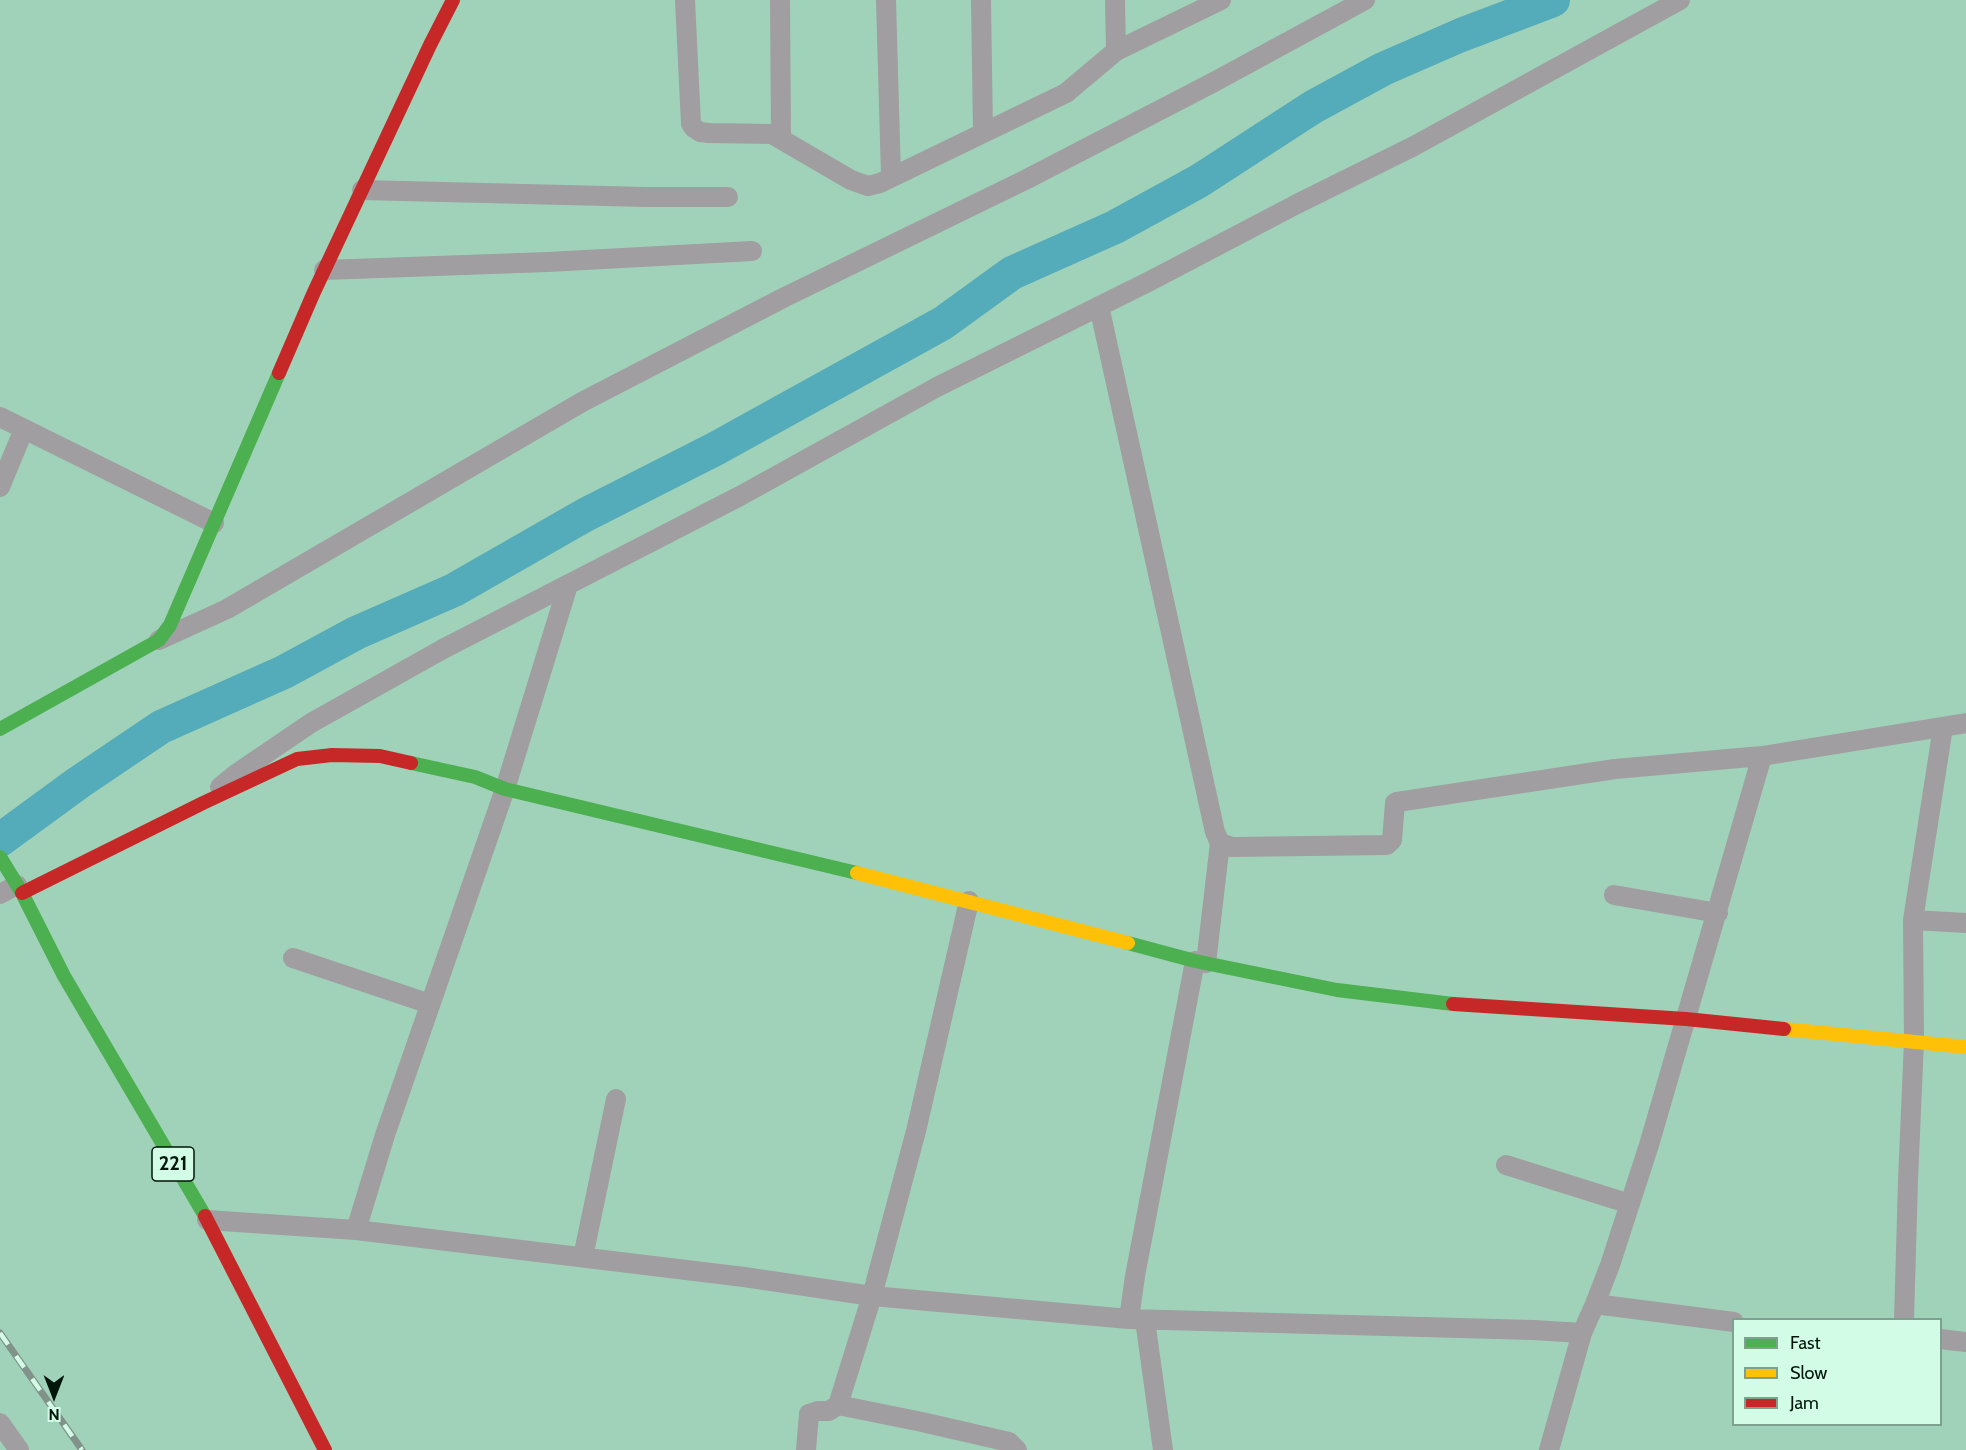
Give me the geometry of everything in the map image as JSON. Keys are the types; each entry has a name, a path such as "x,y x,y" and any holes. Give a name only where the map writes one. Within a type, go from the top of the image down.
{"street":[{"path":"159,640 170,625 324,270 453,0"},
{"path":"685,0 691,124 694,128 700,132 709,133 772,134 851,180 868,186 880,183 1066,93 1116,51 1221,0"},
{"path":"780,0 781,139"},
{"path":"886,0 891,177"},
{"path":"981,0 983,133"},
{"path":"1115,0 1116,51"},
{"path":"0,729 159,640 227,609 582,402 785,297 1027,179 1365,0"},
{"path":"202,803 236,774 311,723 443,649 740,496 937,387 1414,146 1680,0"},
{"path":"362,190 728,197"},
{"path":"324,270 548,262 752,251"},
{"path":"1099,306 1215,832 1220,843 1200,962 1136,1276 1137,1319 1163,1450"},
{"path":"0,417 214,523"},
{"path":"0,487 24,429"},
{"path":"356,1230 385,1135 505,789 568,585"},
{"path":"1220,843 1232,847 1387,845 1392,840 1396,802 1615,769 1762,756 1966,723"},
{"path":"1904,1318 1914,1041 1914,920 1943,727"},
{"path":"13,888 297,759 332,755 380,756 475,777 505,789 794,857 1200,962 1337,990 1441,1002 1686,1019 1966,1047"},
{"path":"1549,1450 1582,1333 1595,1304 1630,1204 1718,913 1762,756"},
{"name":"221","path":"0,857 13,888 135,1101 207,1220 325,1450"},
{"path":"1614,895 1718,913"},
{"path":"806,1450 809,1414 818,1411 829,1412 838,1405 873,1296 916,1131 969,901"},
{"path":"1914,920 1966,923"},
{"path":"293,958 430,1004"},
{"path":"583,1257 616,1099"},
{"path":"1506,1165 1630,1204"},
{"path":"207,1220 356,1230 583,1257 873,1296 1137,1319 1533,1329 1582,1333"},
{"path":"1595,1304 1732,1322"},
{"path":"1942,1339 1966,1342"},
{"path":"838,1405 1009,1442 1017,1450"},
{"path":"0,1423 19,1450"}],"waterway":[{"path":"0,840 78,783 161,727 284,672 356,633 454,590 585,515 715,449 943,323 1012,273 1115,227 1199,181 1313,107 1383,69 1461,35 1553,0"}],"railway":[{"path":"0,1333 82,1450"}],"traffic: fast":[{"path":"0,729 159,640 170,625 279,373"},
{"path":"411,763 475,777 505,789 857,873"},
{"path":"0,857 22,893 64,976 205,1216"},
{"path":"1128,943 1195,961 1337,990 1453,1004"}],"traffic: slow":[{"path":"857,873 1128,943"},
{"path":"1784,1029 1966,1047"}],"traffic: jam":[{"path":"279,373 314,292 453,0"},
{"path":"22,893 297,759 332,755 380,756 411,763"},
{"path":"1453,1004 1686,1019 1784,1029"},
{"path":"205,1216 325,1450"}]}
